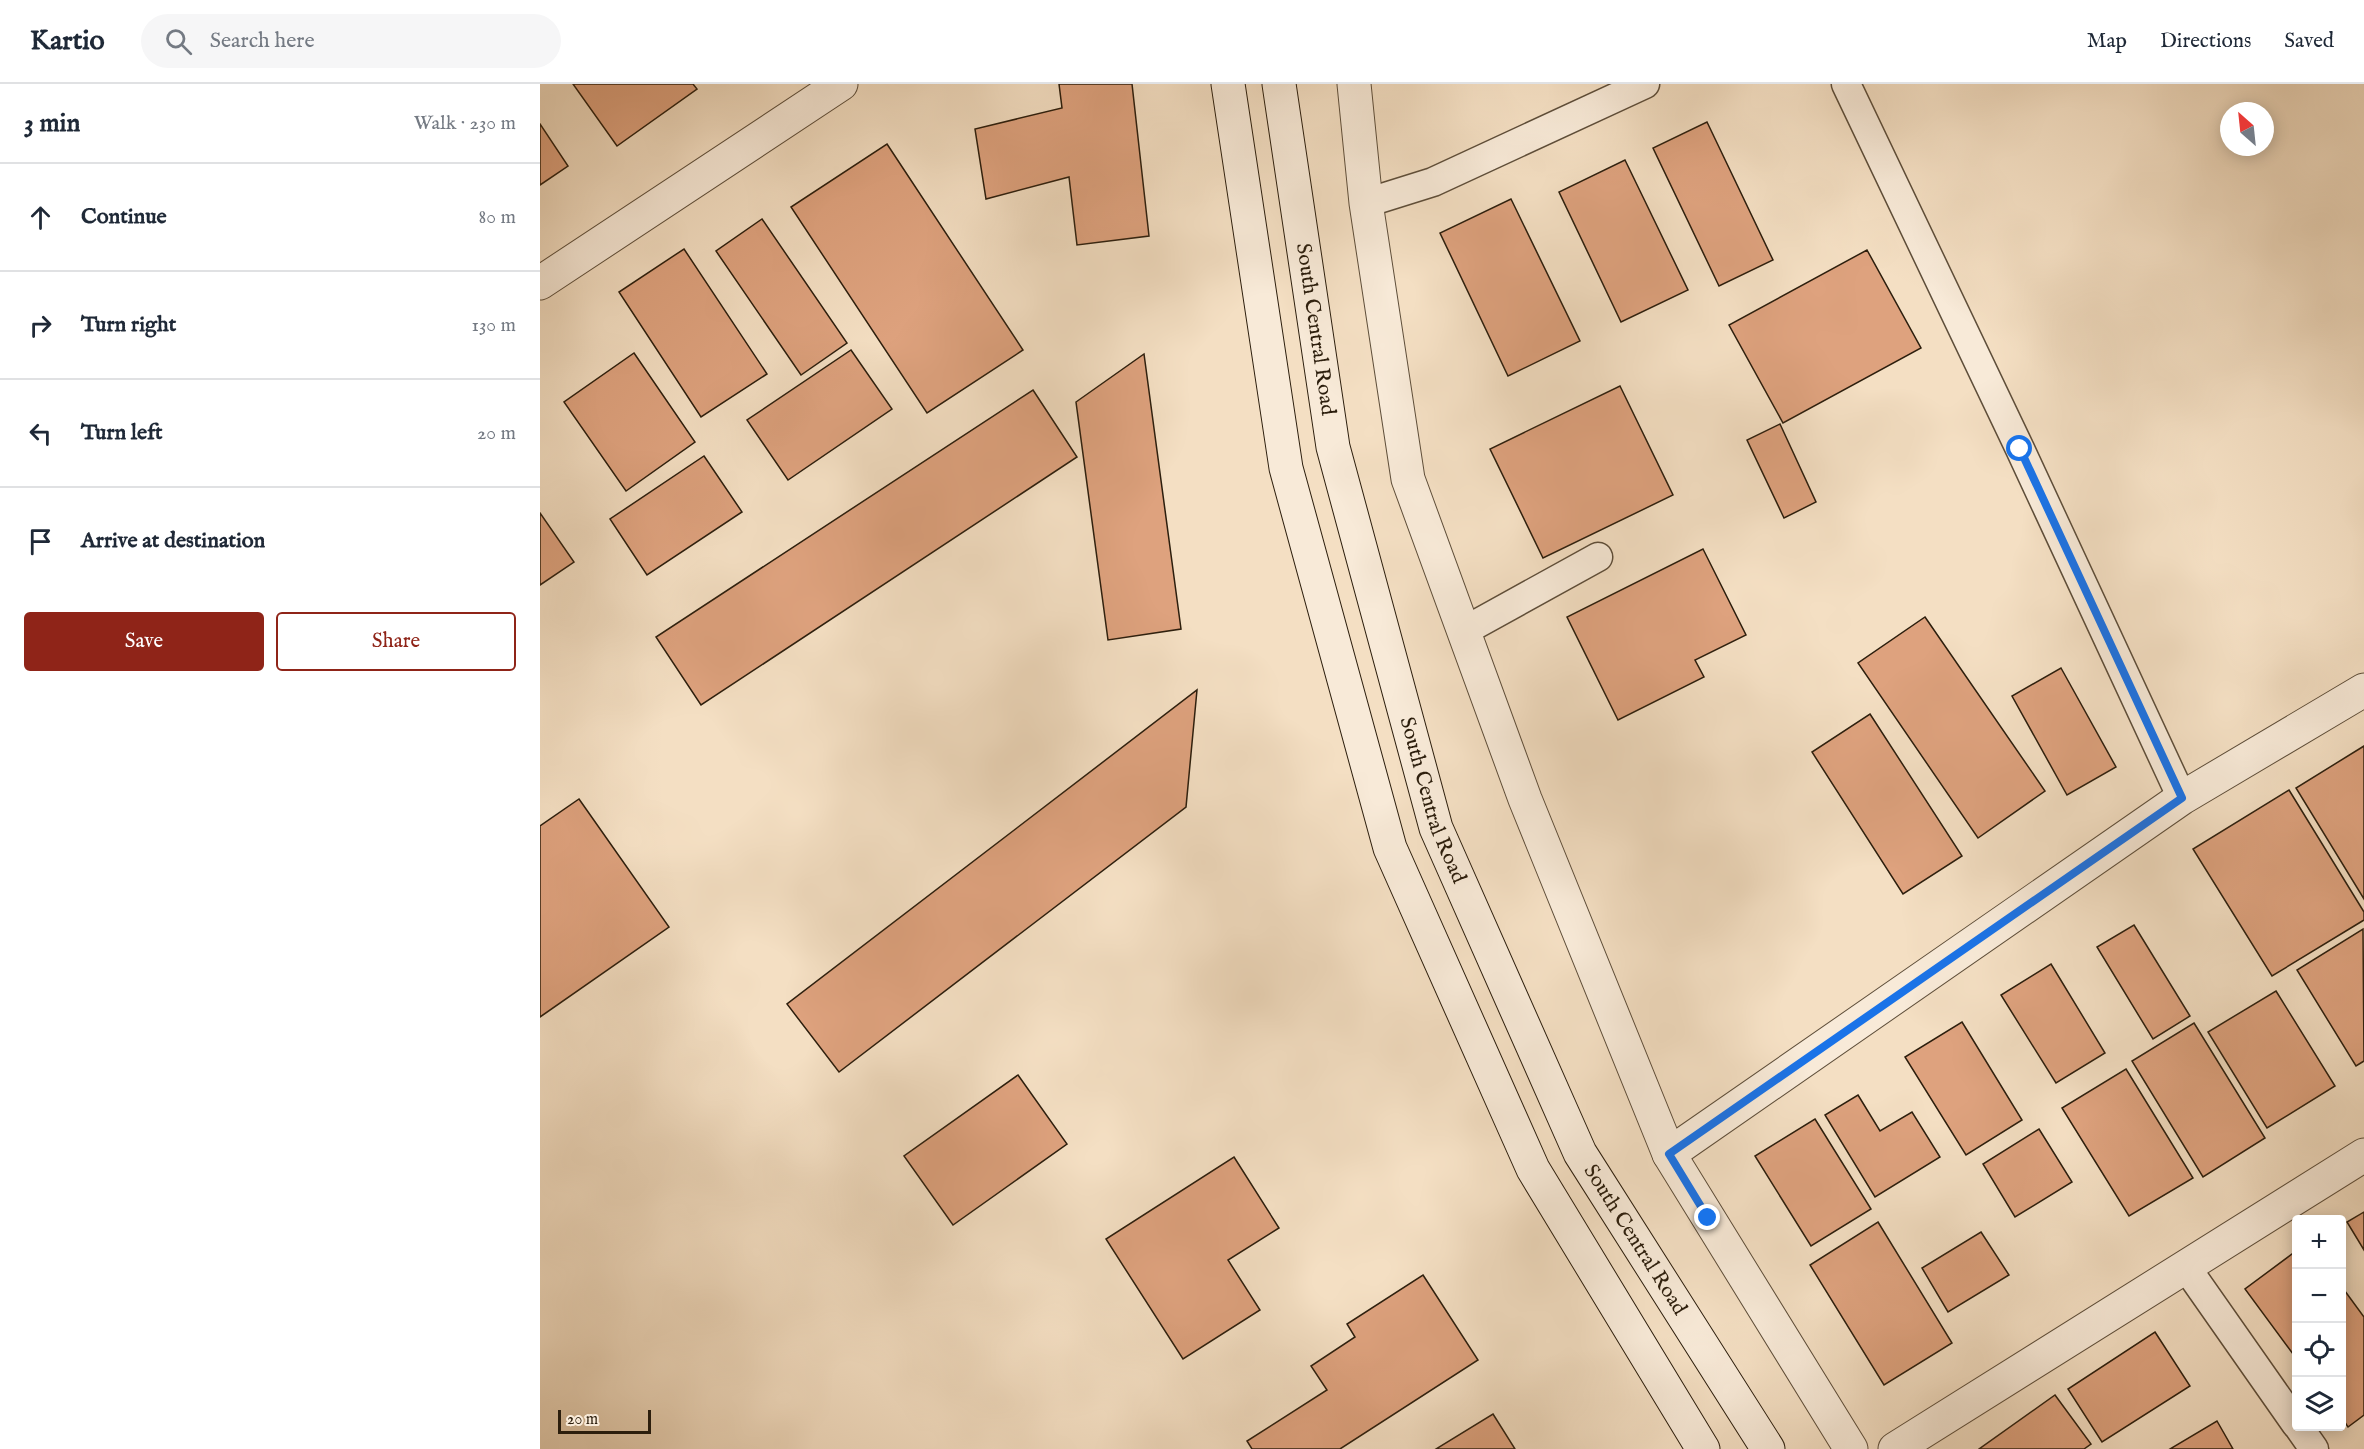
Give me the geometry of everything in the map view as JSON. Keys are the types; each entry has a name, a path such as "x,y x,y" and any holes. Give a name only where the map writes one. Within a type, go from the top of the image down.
{"street":[{"path":"540,283 841,84"},
{"path":"1228,84 1286,468 1390,848 1533,1169 1704,1449"},
{"name":"South Central Road","path":"1279,84 1333,447 1436,828 1580,1153 1768,1449"},
{"path":"1354,84 1366,203 1408,479 1525,799 1669,1154 1851,1449"},
{"path":"1366,203 1433,182 1646,84"},
{"path":"1846,84 2020,449 2182,798"},
{"path":"1464,631 1598,556"},
{"path":"1669,1154 2182,798 2364,690"},
{"path":"1895,1449 2364,1155"},
{"path":"2186,1267 2292,1418"},
{"path":"2301,1431 2314,1449"}],"building":[{"path":"573,84 693,84 697,89 617,146"},
{"path":"1059,84 1132,84 1149,236 1077,245 1069,177 986,199 975,129 1062,108"},
{"path":"1707,122 1773,260 1719,286 1653,148"},
{"path":"540,124 568,166 540,185"},
{"path":"887,144 1023,350 927,413 791,207"},
{"path":"1625,160 1688,290 1621,322 1559,192"},
{"path":"1511,199 1580,341 1508,376 1440,233"},
{"path":"762,219 847,343 801,375 716,251"},
{"path":"684,249 767,374 701,417 619,292"},
{"path":"1867,250 1921,348 1783,423 1729,325"},
{"path":"851,350 892,409 788,480 747,420"},
{"path":"634,353 695,442 626,491 564,402"},
{"path":"1144,354 1181,629 1108,640 1076,402"},
{"path":"1620,386 1673,495 1543,558 1490,449"},
{"path":"1033,390 1077,457 701,705 656,637"},
{"path":"1780,424 1816,502 1784,518 1747,440"},
{"path":"704,456 742,512 647,575 610,519"},
{"path":"540,513 574,562 540,585"},
{"path":"1703,549 1746,635 1695,660 1704,677 1618,720 1567,617"},
{"path":"1925,617 2045,791 1978,838 1858,663"},
{"path":"2061,668 2116,767 2067,795 2012,696"},
{"path":"1197,690 1186,807 839,1072 787,1004"},
{"path":"1870,714 1962,856 1903,894 1812,752"},
{"path":"2364,746 2364,899 2296,788"},
{"path":"2289,790 2364,912 2364,920 2272,976 2193,849"},
{"path":"579,799 669,927 540,1017 540,826"},
{"path":"2134,925 2190,1016 2153,1039 2097,947"},
{"path":"2363,929 2364,1061 2356,1066 2297,970"},
{"path":"2051,964 2105,1053 2056,1083 2001,995"},
{"path":"2276,991 2335,1086 2267,1128 2208,1032"},
{"path":"1962,1022 2022,1120 1966,1155 1905,1057"},
{"path":"2194,1023 2265,1138 2203,1177 2132,1061"},
{"path":"2126,1069 2193,1178 2129,1216 2062,1108"},
{"path":"1018,1075 1067,1144 953,1225 904,1156"},
{"path":"1858,1095 1880,1131 1912,1112 1940,1157 1875,1197 1825,1115"},
{"path":"1815,1119 1871,1209 1811,1246 1755,1156"},
{"path":"2039,1129 2072,1182 2015,1217 1983,1164"},
{"path":"1234,1157 1279,1228 1228,1260 1260,1310 1183,1359 1106,1239"},
{"path":"2364,1212 2364,1250 2347,1222"},
{"path":"1878,1222 1952,1343 1884,1385 1810,1265"},
{"path":"1981,1232 2009,1275 1948,1312 1922,1268"},
{"path":"2292,1254 2292,1353 2245,1289"},
{"path":"1423,1275 1478,1360 1340,1449 1252,1449 1247,1441 1327,1390 1311,1366 1355,1337 1347,1324"},
{"path":"2346,1292 2364,1317 2364,1415 2348,1427 2346,1424"},
{"path":"2155,1332 2190,1386 2102,1442 2068,1389"},
{"path":"2055,1395 2091,1444 2084,1449 1979,1449"},
{"path":"1493,1414 1515,1449 1436,1449"},
{"path":"2217,1421 2233,1449 2170,1449"}],"route":[{"path":"1708,1218 1669,1154 2182,798 2020,449"}]}
